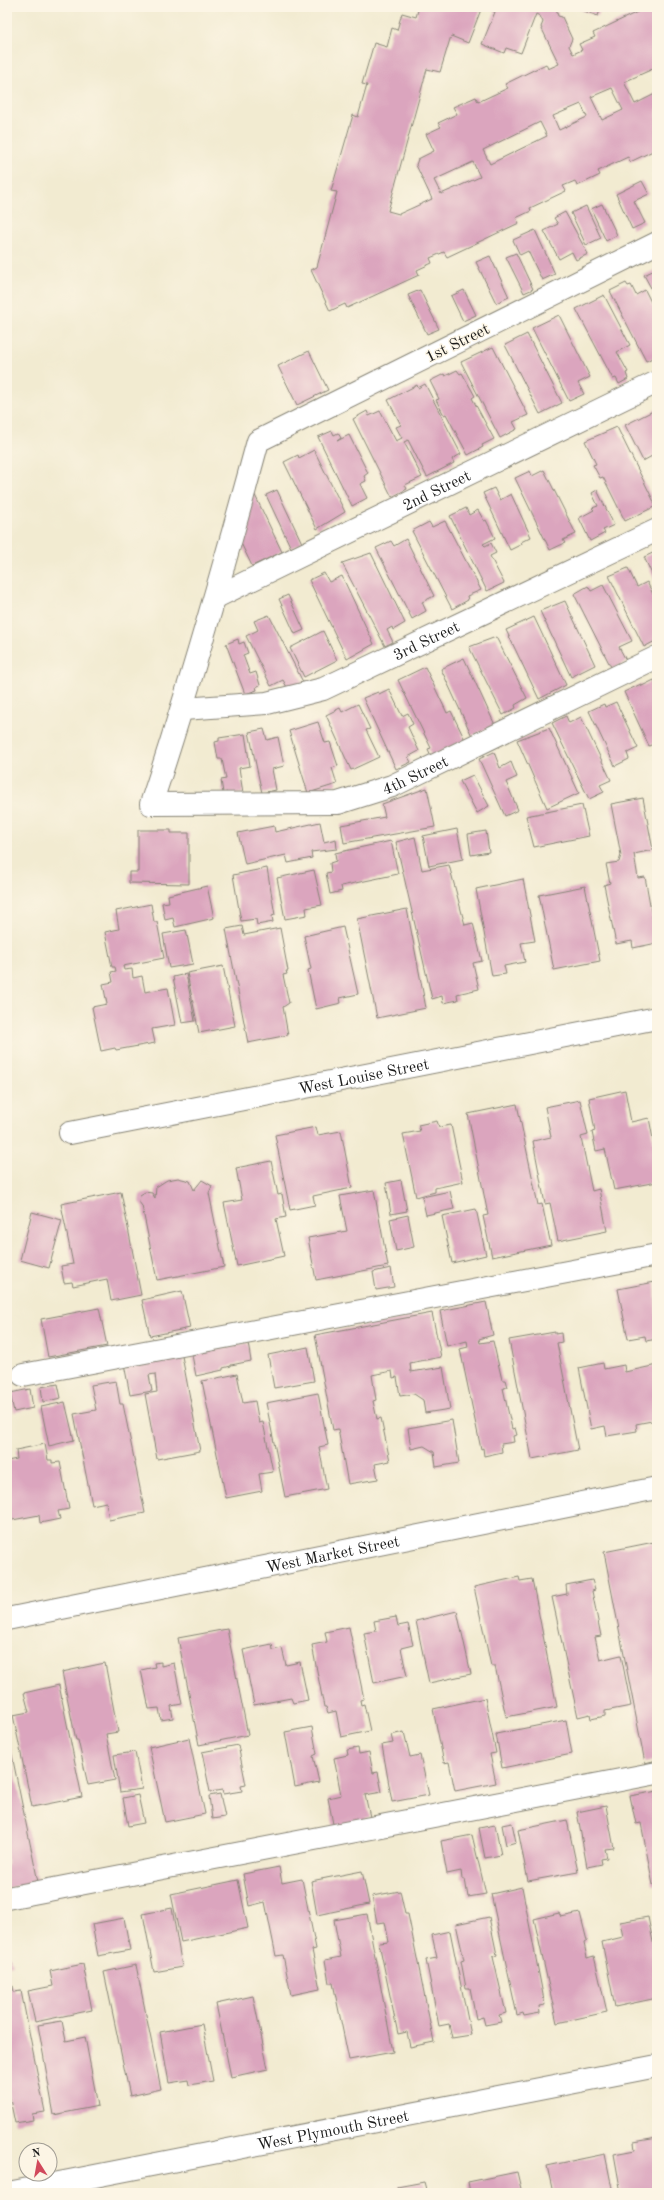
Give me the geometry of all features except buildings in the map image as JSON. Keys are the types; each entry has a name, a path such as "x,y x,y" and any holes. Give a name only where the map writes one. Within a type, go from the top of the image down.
{"street":[{"name":"1st Street","path":"216,597 258,441 657,243"},
{"name":"2nd Street","path":"216,597 657,382"},
{"name":"3rd Street","path":"183,709 267,703 324,689 657,530"},
{"path":"183,709 216,597"},
{"name":"4th Street","path":"183,709 151,804 338,803 392,786 657,657"},
{"name":"West Louise Street","path":"70,1133 657,1018"},
{"path":"23,1375 657,1255"},
{"name":"West Market Street","path":"7,1619 657,1488"},
{"path":"7,1898 657,1773"},
{"name":"West Plymouth Street","path":"8,2193 657,2066"}]}
